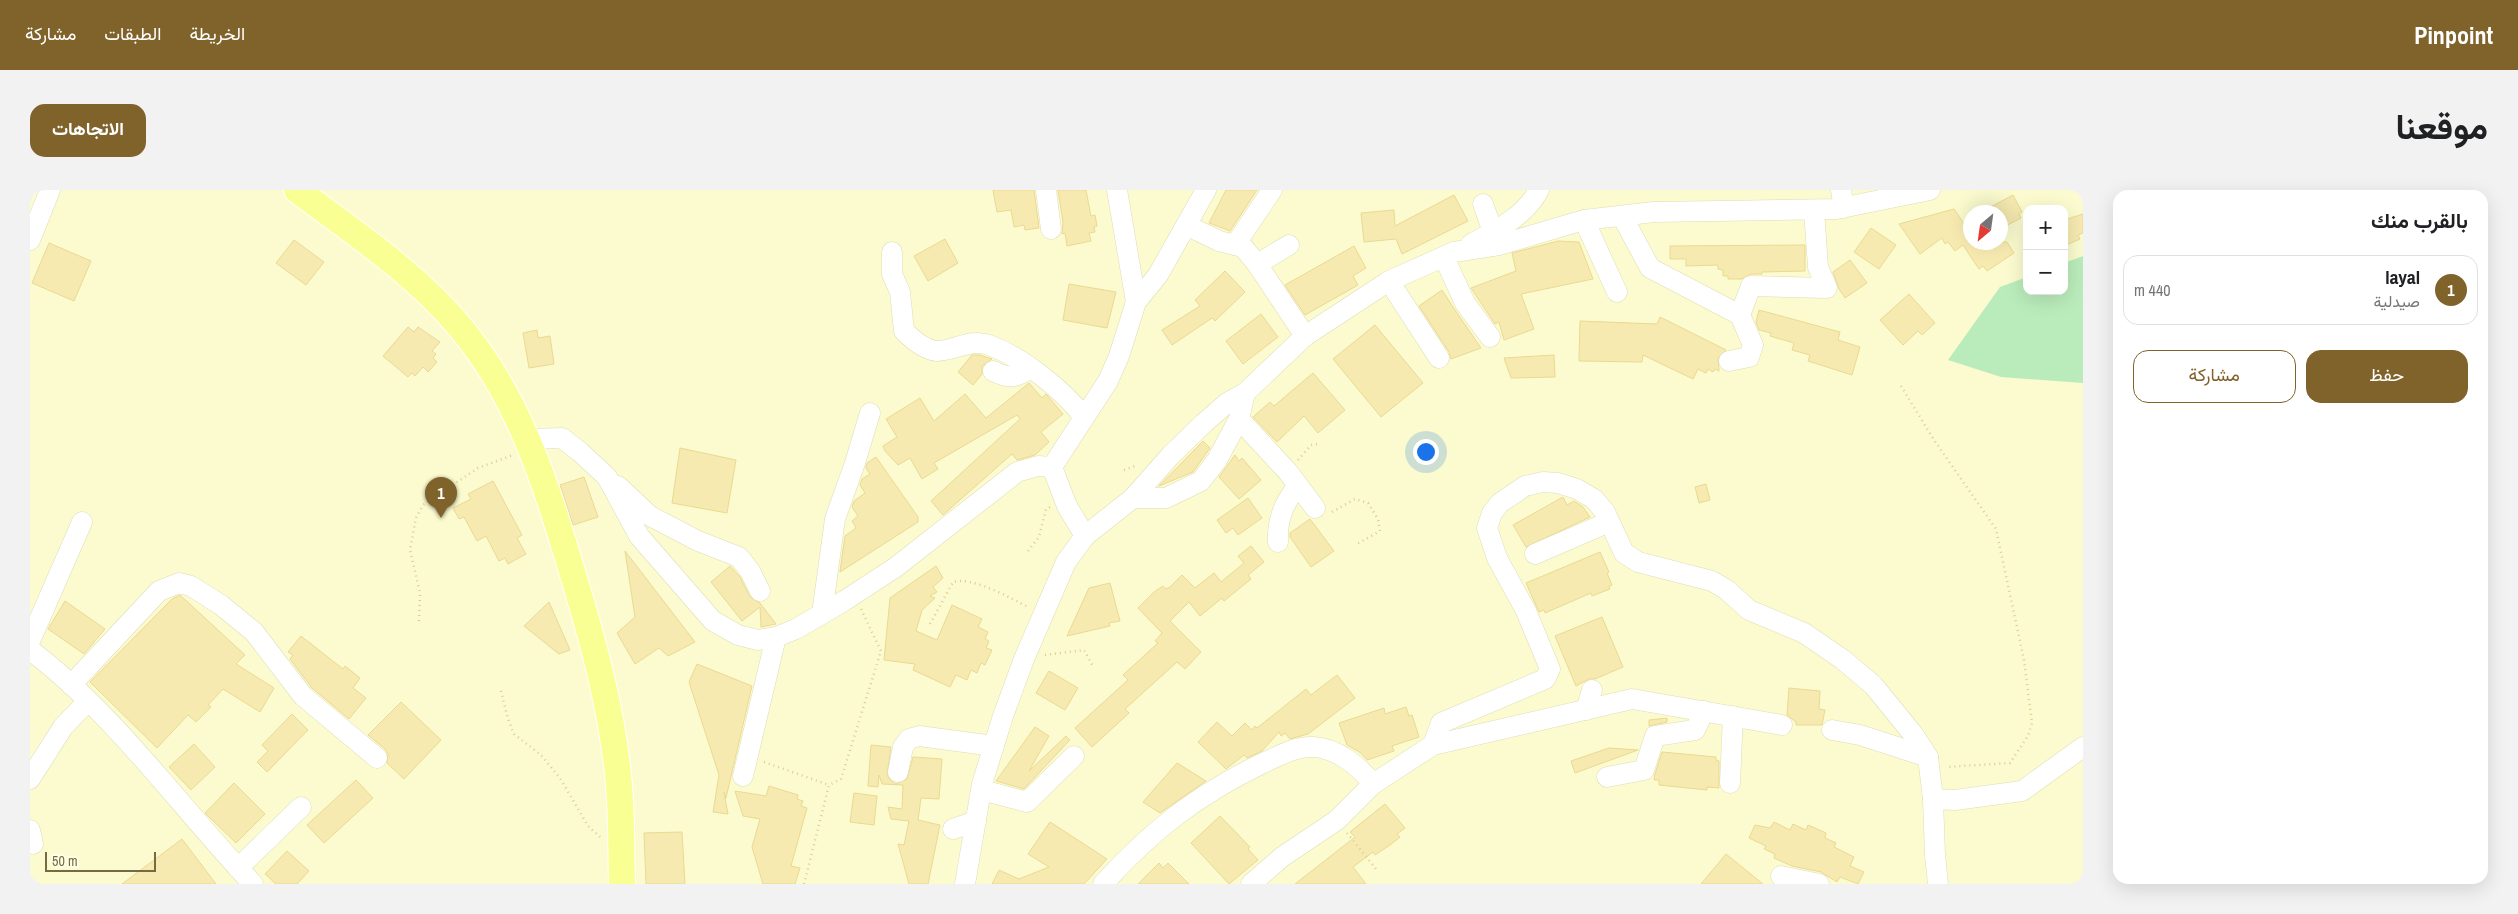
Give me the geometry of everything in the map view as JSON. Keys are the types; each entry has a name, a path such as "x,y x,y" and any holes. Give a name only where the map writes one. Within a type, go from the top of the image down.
{"main road":[{"path":"297,190 410,276 435,299 461,328 503,388 529,444 557,521 603,677 618,776 622,884"}],"street":[{"path":"30,240 50,190"},
{"path":"1046,190 1051,229"},
{"path":"1117,190 1136,302"},
{"path":"1052,467 1096,401 1119,356 1136,302 1158,274 1206,190"},
{"path":"1235,245 1272,190"},
{"path":"965,884 982,790 994,746 1024,658 1066,562 1085,536 1133,498 1171,455 1204,423 1227,402 1245,393 1305,336 1389,281 1493,232 1525,209 1539,190"},
{"path":"1449,254 1499,245 1584,220 1654,212 1814,210 1843,199 1930,190"},
{"path":"1483,204 1493,232"},
{"path":"1740,315 1751,286 1826,288 1818,266 1814,210"},
{"path":"1622,216 1650,268 1740,315 1753,345 1749,357 1729,361"},
{"path":"1584,220 1617,292"},
{"path":"1186,225 1219,240 1243,247 1257,264 1305,336"},
{"path":"1257,264 1289,245"},
{"path":"892,252 892,274 900,292 904,331 917,343 936,351 965,343 989,345 1030,369 1071,401 1084,417"},
{"path":"1449,254 1465,303 1490,337"},
{"path":"1389,281 1438,358"},
{"path":"993,372 1007,378 1015,378 1030,369"},
{"path":"1133,498 1166,498 1201,481 1217,460 1239,419 1245,393"},
{"path":"822,614 835,519 870,413"},
{"path":"1239,419 1293,479 1315,508"},
{"path":"529,444 562,438 650,516 698,541 739,557 750,571 760,591"},
{"path":"607,477 639,536 713,621 738,635 758,640 776,637 796,630 896,567 1016,472 1038,466 1052,467"},
{"path":"1052,467 1064,499 1085,536"},
{"path":"1278,542 1277,527 1293,479"},
{"path":"1433,745 1441,723 1545,679 1550,669 1526,611 1497,558 1488,538 1486,528 1496,508 1525,486 1543,482 1558,483 1577,489 1594,499 1609,522 1624,554 1638,562 1712,581 1727,590 1749,610 1804,633 1842,659 1872,685 1913,734 1929,762 1938,884"},
{"path":"30,641 82,522"},
{"path":"1536,554 1609,522"},
{"path":"71,685 159,591 179,583 191,586 221,605 254,632 303,696 377,758"},
{"path":"743,776 776,637"},
{"path":"30,650 71,685 116,730 253,884"},
{"path":"1586,710 1592,690"},
{"path":"1251,884 1282,857 1337,820 1373,784 1433,745 1632,699 1782,725"},
{"path":"30,779 63,727 87,702"},
{"path":"1608,777 1644,770 1655,736 1695,730 1704,711"},
{"path":"1730,783 1734,716"},
{"path":"1832,730 1860,735 1929,762"},
{"path":"898,772 903,747 909,739 919,736 994,746"},
{"path":"1103,884 1163,825 1203,794 1297,748 1319,748 1337,754 1362,770 1373,784"},
{"path":"1933,799 1955,800 2022,791 2083,748"},
{"path":"982,790 1027,802 1074,756"},
{"path":"238,868 301,807"},
{"path":"953,829 976,821"},
{"path":"1781,876 1819,884"}],"path":[{"path":"1901,386 1934,440 1996,528 2024,660 2032,722 2028,736 2010,763 1966,768 1929,762"},
{"path":"418,621 420,593 410,550 416,518 423,505 478,468 529,444"},
{"path":"1293,479 1310,446 1317,444"},
{"path":"1028,551 1039,537 1046,509 1064,499"},
{"path":"1315,508 1326,515 1355,499 1368,503 1378,519 1380,531 1355,545"},
{"path":"930,624 953,582 961,579 1005,595 1043,615"},
{"path":"749,757 829,784 841,779 881,650 854,594"},
{"path":"1024,658 1084,650 1094,668"},
{"path":"501,691 508,720 514,734 547,763 560,778 588,826 621,856"},
{"path":"804,884 829,784"},
{"path":"1337,820 1376,869"}],"shaded area":[{"path":"30,190 2083,190 2083,884 30,884"},
{"path":"2083,256 2083,383 2001,377 1948,360 2000,287 2023,278 2023,295 2068,295 2068,262"}],"building":[{"path":"993,190 1034,190 1039,228 1025,230 1024,225 1014,227 1011,210 997,212"},
{"path":"1058,190 1086,190 1091,216 1095,215 1097,226 1094,227 1095,232 1089,233 1091,241 1067,246 1065,233 1062,234 1063,222"},
{"path":"1226,190 1257,190 1230,231 1209,223"},
{"path":"1454,195 1468,221 1402,254 1396,239 1364,242 1361,213 1394,210 1395,226"},
{"path":"2013,195 2022,212 2019,214 2021,218 2008,225 2008,205 1994,205"},
{"path":"1954,209 1963,222 1963,245 1955,251 1948,242 1945,244 1942,238 1920,254 1899,224"},
{"path":"2083,214 2083,233 2078,235 2080,239 2068,244 2068,219"},
{"path":"1871,228 1896,245 1879,269 1854,252"},
{"path":"945,239 958,263 928,281 914,256"},
{"path":"294,240 324,262 306,285 276,263"},
{"path":"1558,241 1579,242 1593,279 1521,294 1534,329 1504,340 1499,322 1495,324 1471,288 1516,271 1512,253"},
{"path":"49,243 91,261 74,301 32,283"},
{"path":"2008,244 2014,253 1987,271 1983,266 1979,269 1966,250 2008,250"},
{"path":"1805,245 1805,271 1762,272 1762,274 1751,274 1742,279 1728,279 1728,276 1723,276 1723,270 1718,269 1718,265 1686,266 1686,259 1670,259 1670,246"},
{"path":"1354,246 1366,268 1353,276 1358,285 1305,315 1285,285"},
{"path":"1850,260 1867,283 1845,298 1839,289 1833,272"},
{"path":"1225,271 1245,292 1215,321 1212,318 1172,345 1162,330 1200,306 1195,300"},
{"path":"1069,284 1116,292 1107,328 1063,320"},
{"path":"1442,290 1481,348 1451,359 1449,352 1419,306"},
{"path":"1909,294 1935,323 1922,335 1918,331 1903,345 1880,320"},
{"path":"1759,310 1840,332 1838,340 1860,347 1852,375 1808,361 1810,355 1792,350 1794,343 1770,336 1771,333 1759,330 1756,322"},
{"path":"1261,314 1278,337 1243,364 1226,341"},
{"path":"1660,317 1726,350 1718,358 1719,371 1715,369 1713,372 1708,369 1706,373 1698,369 1693,379 1643,355 1642,362 1579,361 1580,321 1657,324"},
{"path":"1375,325 1423,383 1381,417 1333,359"},
{"path":"408,327 414,332 418,327 440,342 432,351 436,354 433,358 437,362 428,372 423,367 415,376 412,373 408,377 383,356"},
{"path":"537,330 538,338 550,336 554,364 529,368 523,333"},
{"path":"972,355 980,355 992,359 982,366 982,374 973,385 958,372"},
{"path":"1554,355 1555,377 1511,378 1504,358"},
{"path":"1313,373 1345,410 1318,433 1304,416 1277,442 1253,417 1270,402 1274,406"},
{"path":"1029,383 1042,398 1046,394 1063,414 1041,432 1049,442 1035,455 1017,460 1012,454 943,515 931,501 1020,419 1017,415 934,463 938,469 922,479 910,458 898,465 885,451 883,446 897,437 886,419 920,398 934,421 965,394 986,418"},
{"path":"1203,441 1210,448 1193,472 1159,486"},
{"path":"680,448 736,460 727,513 672,503"},
{"path":"1235,455 1239,461 1242,458 1261,480 1239,499 1219,477"},
{"path":"876,457 918,517 918,522 840,572 845,536 856,528 852,521 858,516 852,507 854,501 865,493 860,485 862,479 870,474 866,468 867,463"},
{"path":"584,477 598,517 573,525 560,485"},
{"path":"493,481 522,535 517,538 526,554 508,564 505,558 499,561 486,536 477,541 464,517 459,519 453,508 471,499 468,494"},
{"path":"1706,484 1710,500 1699,503 1695,487"},
{"path":"1563,497 1567,505 1574,501 1583,507 1590,517 1526,547 1513,525"},
{"path":"1248,498 1262,518 1238,535 1233,528 1226,533 1217,520"},
{"path":"1310,519 1334,551 1311,567 1290,537 1290,533"},
{"path":"1251,546 1264,562 1248,575 1251,579 1224,601 1222,598 1200,616 1189,602 1170,621 1201,652 1185,669 1177,662 1125,709 1129,713 1092,747 1075,728 1128,680 1123,675 1158,643 1155,641 1162,633 1138,608 1154,592 1163,586 1166,589 1170,587 1182,575 1195,588 1214,573 1221,582 1244,563 1238,556"},
{"path":"625,551 695,642 668,656 659,648 635,664 617,633 635,617"},
{"path":"1600,552 1609,572 1607,573 1612,585 1609,586 1610,589 1592,596 1591,593 1545,613 1544,610 1539,612 1526,583"},
{"path":"730,566 740,577 750,597 760,603 776,624 761,627 760,607 742,621 711,582"},
{"path":"936,566 943,578 933,587 937,592 930,596 935,598 922,610 916,631 937,640 952,605 982,619 978,627 988,632 985,639 989,641 986,648 992,650 985,665 981,663 977,673 971,670 967,680 956,675 950,687 913,670 915,664 884,660 890,598"},
{"path":"1110,583 1120,621 1109,623 1110,626 1067,636 1089,588"},
{"path":"180,595 245,655 236,664 274,688 260,712 223,689 208,705 211,707 196,722 188,715 157,748 90,682 172,599"},
{"path":"65,601 105,629 84,654 48,629"},
{"path":"549,602 570,650 559,654 524,626"},
{"path":"1602,617 1623,667 1595,679 1589,679 1576,686 1555,636"},
{"path":"301,636 343,669 345,666 360,678 353,688 366,698 349,719 312,688 290,659 293,655 288,652"},
{"path":"697,664 752,686 726,798 724,792 728,814 713,812 719,775 689,682"},
{"path":"1049,671 1078,688 1065,710 1036,693"},
{"path":"1337,675 1355,698 1308,734 1290,739 1285,733 1281,736 1279,732 1262,751 1247,758 1244,755 1226,769 1198,742 1217,722 1232,736 1245,723 1252,730 1255,726 1257,728 1306,689 1311,695"},
{"path":"1789,688 1820,691 1819,709 1825,710 1822,725 1796,725 1796,722 1787,715"},
{"path":"401,702 441,740 404,779 387,763 388,754 385,749 368,735"},
{"path":"1406,707 1409,716 1412,715 1419,737 1392,746 1394,751 1367,760 1361,753 1347,745 1339,723 1384,708 1385,714"},
{"path":"292,714 308,730 267,772 257,762 268,751 262,745"},
{"path":"1667,718 1667,722 1649,726 1649,720"},
{"path":"1035,727 1049,736 1029,771 1066,736 1070,740 1024,789 996,781"},
{"path":"194,744 215,767 191,790 169,767"},
{"path":"871,745 891,747 887,775 896,784 907,779 913,757 942,759 939,799 921,798 918,820 940,825 928,884 909,884 898,844 904,845 909,821 891,819 888,807 902,809 903,785 882,784 879,775 878,787 868,786"},
{"path":"1609,748 1638,750 1575,773 1571,761"},
{"path":"1662,752 1716,757 1716,760 1719,761 1719,788 1707,787 1707,790 1659,785 1659,780 1654,780"},
{"path":"1177,763 1206,781 1160,813 1143,802"},
{"path":"356,780 373,798 324,843 307,825"},
{"path":"234,783 265,814 236,843 205,813"},
{"path":"769,786 798,795 797,799 803,801 801,806 807,808 791,866 800,868 795,884 763,884 752,847 760,819 743,816 735,791 766,796"},
{"path":"854,793 877,796 874,825 850,822"},
{"path":"1385,804 1405,828 1397,834 1400,837 1390,845 1375,855 1373,852 1353,867 1366,884 1295,884 1355,837 1350,832"},
{"path":"1220,816 1250,847 1248,849 1258,860 1229,884 1191,843"},
{"path":"1050,822 1107,859 1084,884 992,884 999,870 1019,879 1049,867 1028,854"},
{"path":"1774,822 1790,830 1793,824 1806,830 1808,825 1826,833 1825,838 1836,843 1834,847 1854,857 1850,866 1864,872 1858,884 1840,877 1837,882 1821,872 1792,866 1774,858 1775,854 1764,849 1766,846 1749,838 1755,825 1770,828"},
{"path":"682,832 685,884 646,884 644,833"},
{"path":"182,839 216,884 122,884"},
{"path":"287,851 309,871 297,884 276,884 265,874"},
{"path":"1726,854 1763,884 1701,884"},
{"path":"1159,863 1163,868 1168,863 1189,884 1138,884"}],"place":[{"name":"layal","path":"441,518"}]}
